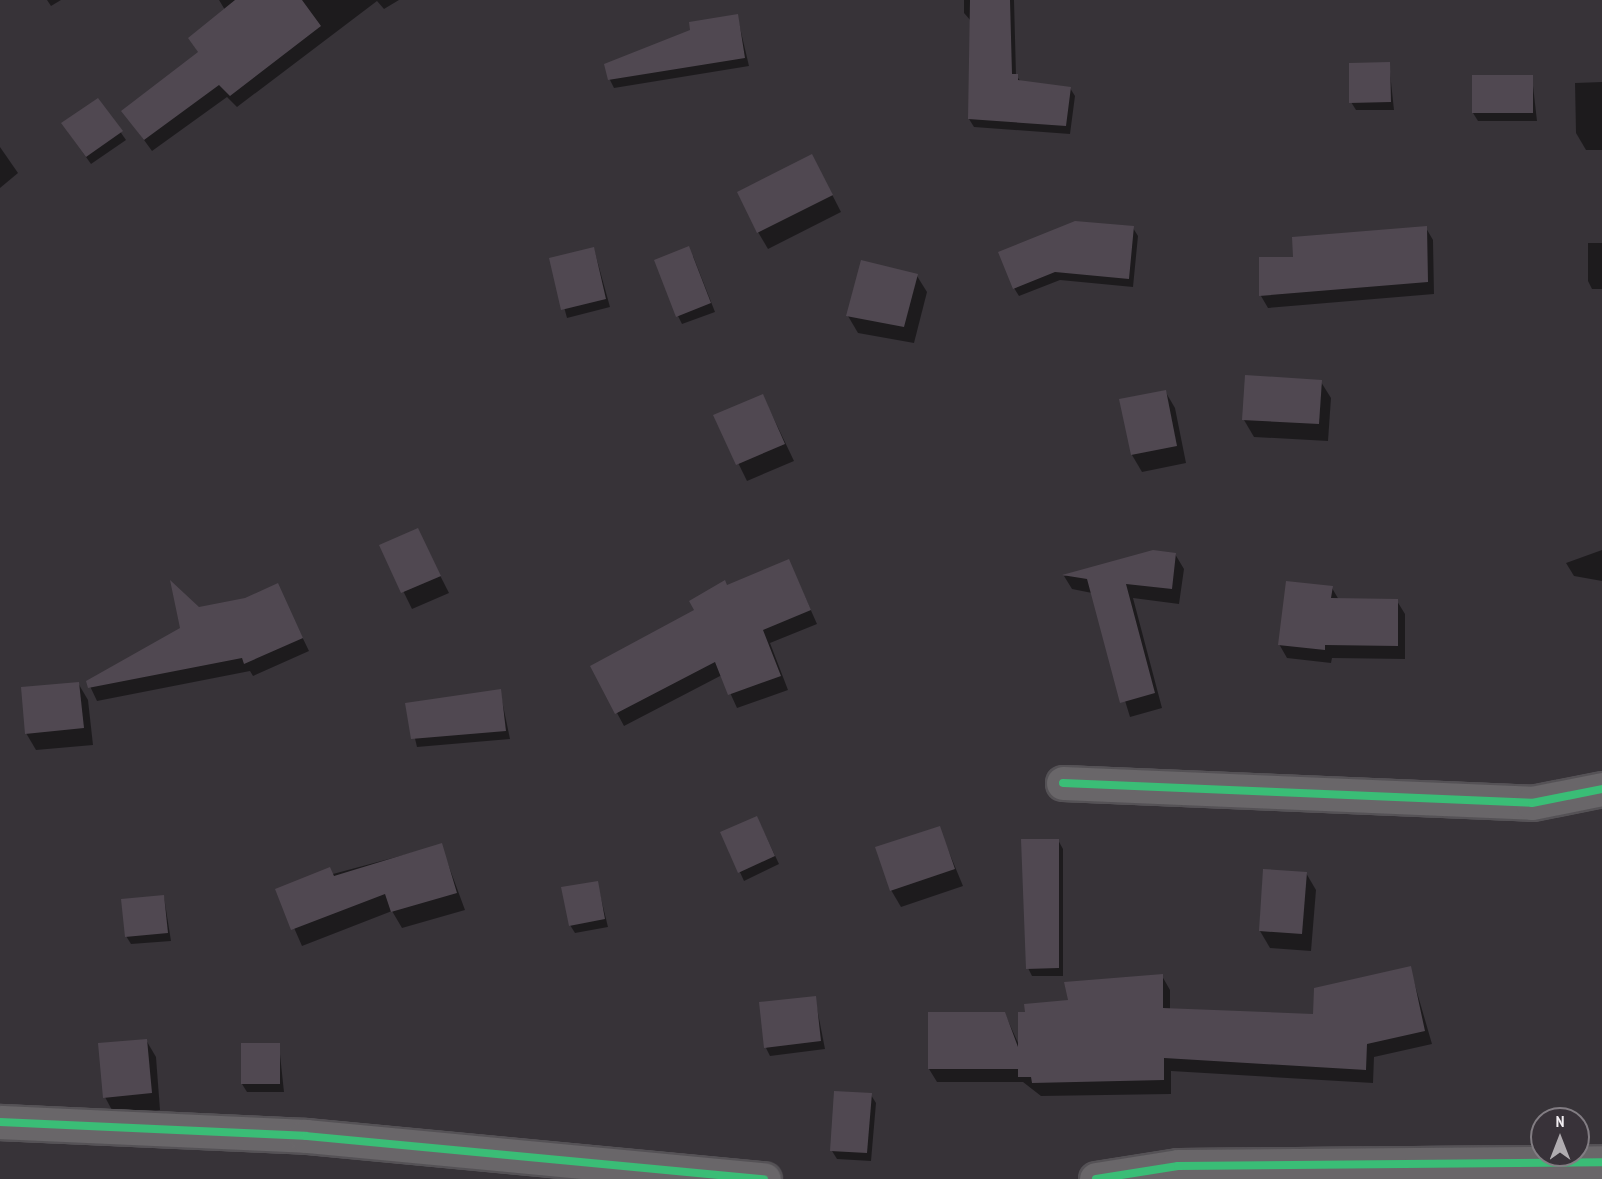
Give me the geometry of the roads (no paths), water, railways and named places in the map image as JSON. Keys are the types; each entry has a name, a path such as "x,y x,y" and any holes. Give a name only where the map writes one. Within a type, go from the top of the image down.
{"street":[{"path":"1063,783 1532,803 1602,789"},
{"path":"0,1122 328,1137 764,1179"},
{"path":"1096,1179 1178,1166 1602,1162"}]}
